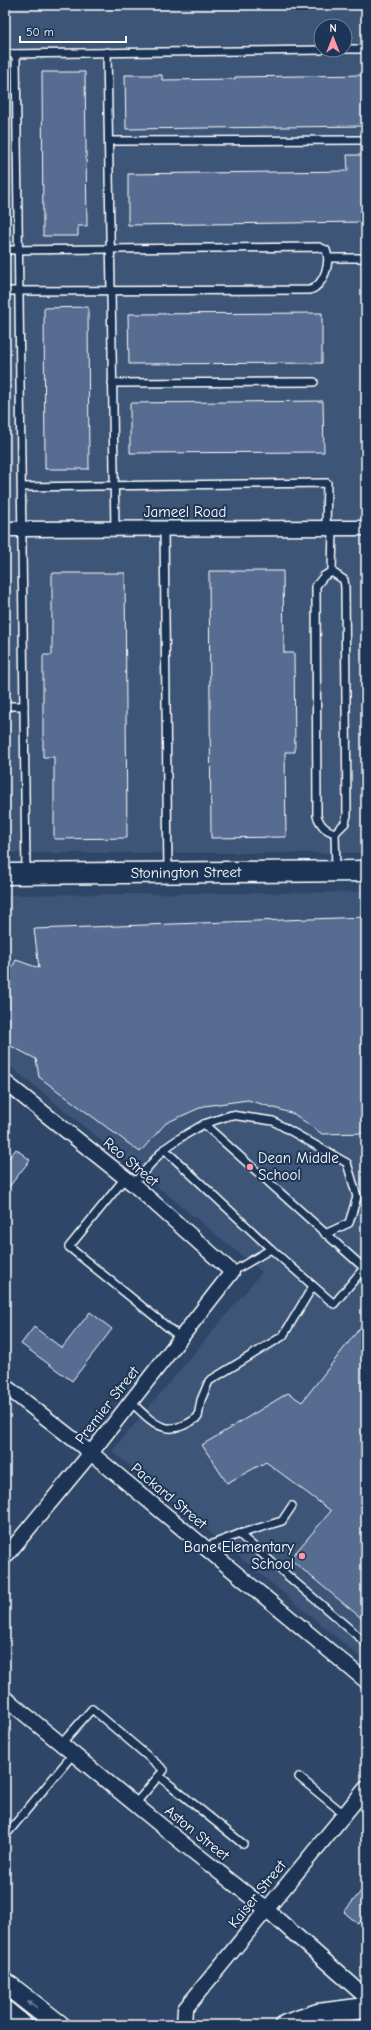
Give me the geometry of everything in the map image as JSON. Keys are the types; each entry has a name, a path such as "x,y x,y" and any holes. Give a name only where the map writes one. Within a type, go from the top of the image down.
{"street":[{"name":"Jameel Road","path":"5,529 366,528"},
{"name":"Stonington Street","path":"5,874 366,871"},
{"name":"Reo Street","path":"5,1082 129,1181 232,1272"},
{"name":"Premier Street","path":"5,1557 91,1453 232,1272"},
{"name":"Packard Street","path":"5,1386 91,1453 366,1681"},
{"name":"Aston Street","path":"5,1698 186,1846 266,1909 366,1997"},
{"name":"Kaiser Street","path":"184,2025 185,2009 366,1788"},
{"path":"5,1983 59,2025"},
{"path":"286,2025 318,2014 366,2008"},
{"path":"5,2011 22,2025"}],"lane":[{"path":"353,49 362,49"},
{"path":"5,54 313,50"},
{"path":"107,52 115,529"},
{"path":"16,54 26,874"},
{"path":"109,141 360,140"},
{"path":"5,250 319,247 326,250 329,258 322,280 317,287 310,290 5,291"},
{"path":"329,258 366,258"},
{"path":"112,383 314,382"},
{"path":"22,487 326,483 332,572"},
{"path":"164,529 168,873"},
{"path":"332,572 344,580 345,587 346,800 345,823 335,833 336,872"},
{"path":"332,572 324,576 316,586 317,808 320,824 326,830 335,833"},
{"path":"5,706 24,706"},
{"path":"181,1338 69,1247 129,1181 164,1149 204,1124 231,1115 273,1121 347,1163 357,1197 349,1223 325,1234"},
{"path":"164,1149 271,1249 334,1304 364,1268 204,1124"},
{"path":"232,1272 271,1249"},
{"path":"131,1402 157,1425 174,1429 187,1425 198,1417 201,1400 209,1381 283,1336 313,1286"},
{"path":"205,1547 238,1534 282,1521 292,1506"},
{"path":"238,1534 366,1643"},
{"path":"62,1744 92,1708 164,1770 135,1804"},
{"path":"5,1836 74,1753"},
{"path":"159,1776 243,1844"},
{"path":"299,1778 344,1814"}],"shaded area":[{"path":"5,5 366,5 366,853 5,853"},
{"name":"Dean Middle School","path":"366,892 366,1662 112,1451 262,1272 5,1062 5,895"}],"building":[{"path":"42,72 85,72 87,226 78,226 78,236 43,236"},
{"path":"125,75 162,75 162,80 235,79 235,77 366,75 366,126 126,129"},
{"path":"347,155 366,155 366,222 128,225 128,174 348,171"},
{"path":"88,307 89,469 45,469 44,308"},
{"path":"322,313 322,363 129,364 128,314"},
{"path":"323,401 324,452 130,453 130,403"},
{"path":"209,571 283,571 284,653 294,653 295,752 285,752 286,837 211,838"},
{"path":"52,573 125,573 127,838 54,839 54,757 43,757 43,655 52,655"},
{"path":"366,917 366,1133 322,1134 294,1114 248,1100 204,1106 166,1123 140,1152 39,1077 36,1059 5,1043 5,981 16,960 39,968 34,929"},
{"path":"16,1149 30,1160 5,1192 5,1163"},
{"path":"90,1312 112,1329 72,1381 21,1344 34,1327 62,1348"},
{"path":"366,1320 366,1622 290,1559 331,1511 266,1462 227,1483 202,1445 288,1393 302,1402"},
{"path":"366,1885 366,1915 358,1924 344,1912"}],"place":[{"name":"Dean Middle School","path":"250,1167"},
{"name":"Bane Elementary School","path":"302,1556"}]}
